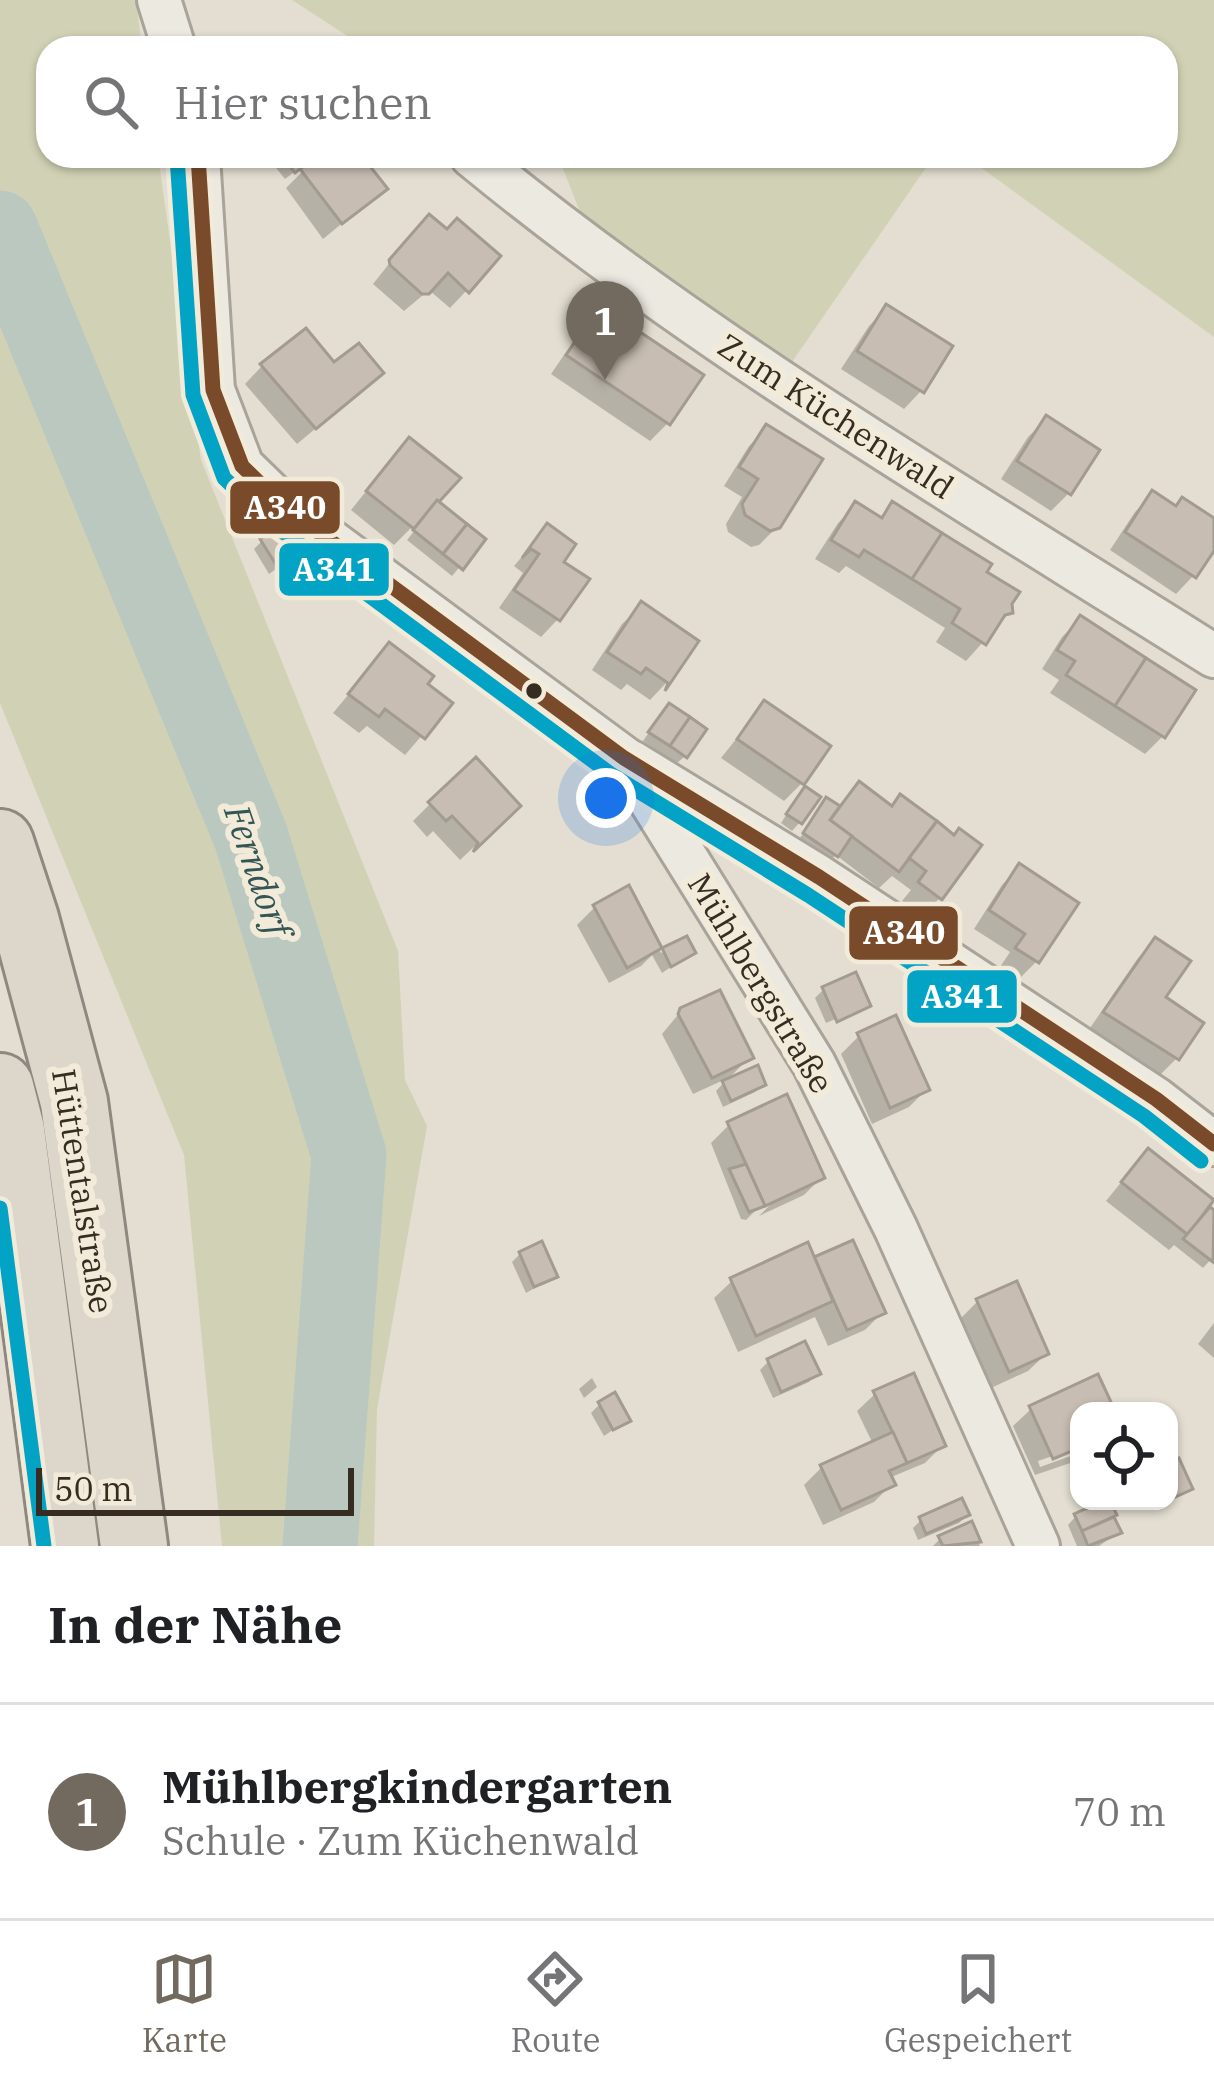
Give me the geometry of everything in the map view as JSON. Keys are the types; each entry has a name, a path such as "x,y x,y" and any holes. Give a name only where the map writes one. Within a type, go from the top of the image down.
{"highway":[{"name":"Hüttentalstraße","path":"0,843 74,1102 134,1546"},
{"name":"Hüttentalstraße","path":"0,1087 14,1153 65,1546"}],"street":[{"path":"159,0 171,36"},
{"name":"Mühlbergstraße","path":"199,168 213,390 242,466 283,506 625,758 814,1064 896,1229 1038,1546"},
{"name":"Zum Küchenwald","path":"487,168 556,225 763,371 1214,656"},
{"path":"625,758 819,877 1156,1100 1214,1144"}],"green space":[{"path":"0,0 136,0 140,36 36,36 36,168 160,168 201,460 398,951 405,1080 427,1126 377,1409 374,1546 222,1546 184,1155 0,703"},
{"path":"292,0 1214,0 1214,337 982,168 1178,168 1178,36 348,36"},
{"path":"563,168 926,168 792,362 584,222"}],"building":[{"path":"371,168 388,189 342,224 300,169"},
{"path":"429,214 447,229 457,218 501,256 469,293 448,273 429,294 422,294 390,265 389,260"},
{"path":"886,304 953,346 924,393 857,351"},
{"path":"600,305 704,375 670,425 566,355"},
{"path":"306,328 334,362 359,343 384,373 316,429 260,364"},
{"path":"1046,415 1100,450 1071,495 1017,461"},
{"path":"766,424 823,459 780,528 770,531 745,515 742,504 758,479 739,467"},
{"path":"409,437 461,478 414,529 366,491"},
{"path":"1152,490 1176,506 1182,497 1214,518 1214,551 1196,578 1125,532"},
{"path":"437,500 467,524 443,554 413,530"},
{"path":"855,501 882,518 892,501 942,533 912,579 864,550 859,557 831,540"},
{"path":"547,523 576,544 564,562 590,579 560,621 514,590 539,554 531,549 522,558"},
{"path":"467,524 486,539 463,570 443,554"},
{"path":"275,529 294,559 278,568 260,539"},
{"path":"942,533 992,564 987,572 1020,592 1012,604 1013,613 1005,615 986,645 952,623 960,609 912,579"},
{"path":"641,601 699,641 665,691 668,683 646,668 641,674 607,652"},
{"path":"1080,615 1146,658 1115,706 1066,675 1075,661 1057,650"},
{"path":"389,642 434,676 428,684 453,703 425,739 385,709 379,717 348,694"},
{"path":"1146,658 1196,690 1165,738 1115,706"},
{"path":"764,700 831,746 804,785 737,739"},
{"path":"669,703 690,717 670,746 648,732"},
{"path":"690,717 707,729 687,758 670,746"},
{"path":"476,757 521,806 473,852 478,843 452,816 446,821 428,802"},
{"path":"859,781 892,806 900,794 937,821 899,872 830,820"},
{"path":"805,786 821,797 802,824 786,814"},
{"path":"826,797 840,806 830,820 852,836 838,857 803,833"},
{"path":"937,821 954,835 959,828 982,845 942,900 918,882 926,871 909,858"},
{"path":"1019,863 1079,903 1039,963 1015,948 1025,934 989,910"},
{"path":"629,885 662,948 627,968 593,905"},
{"path":"687,936 696,953 671,967 662,948"},
{"path":"1155,937 1191,961 1166,997 1204,1023 1179,1060 1103,1012"},
{"path":"856,972 871,1006 837,1022 822,987"},
{"path":"720,990 754,1058 712,1078 678,1014 680,1008"},
{"path":"896,1015 930,1090 890,1108 857,1033"},
{"path":"758,1065 766,1085 731,1101 722,1081"},
{"path":"787,1094 825,1178 765,1206 727,1122"},
{"path":"1148,1148 1214,1200 1188,1235 1121,1182"},
{"path":"746,1164 765,1206 749,1212 729,1169"},
{"path":"1210,1207 1214,1210 1213,1262 1183,1239"},
{"path":"853,1240 886,1313 847,1330 814,1257"},
{"path":"542,1241 558,1277 534,1287 519,1252"},
{"path":"808,1242 833,1301 756,1336 730,1278"},
{"path":"1017,1281 1049,1354 1009,1372 976,1299"},
{"path":"805,1341 821,1374 781,1392 767,1359"},
{"path":"914,1373 946,1446 907,1463 873,1391"},
{"path":"1098,1374 1111,1402 1070,1402 1070,1452 1053,1459 1029,1406"},
{"path":"615,1392 631,1421 613,1430 598,1402"},
{"path":"893,1432 907,1463 889,1471 896,1485 841,1510 820,1465"},
{"path":"1178,1458 1193,1489 1178,1496"},
{"path":"962,1498 970,1515 926,1534 919,1517"},
{"path":"1114,1510 1117,1515 1082,1531 1074,1514"},
{"path":"1114,1517 1122,1533 1088,1546 1082,1531"},
{"path":"972,1521 981,1542 943,1546 938,1536"}],"waterway":[{"name":"Ferndorf","path":"0,228 251,837 349,1155 320,1546"}],"transit line":[{"name":"A341","path":"178,168 193,395 224,478 271,523 612,775 808,895 1144,1116 1201,1161"},
{"name":"A340","path":"199,168 213,390 242,466 283,506 624,758 819,877 1156,1099 1214,1144"},
{"name":"A341","path":"0,1208 44,1546"}],"place":[{"name":"Mühlbergkindergarten","path":"605,380"}]}
